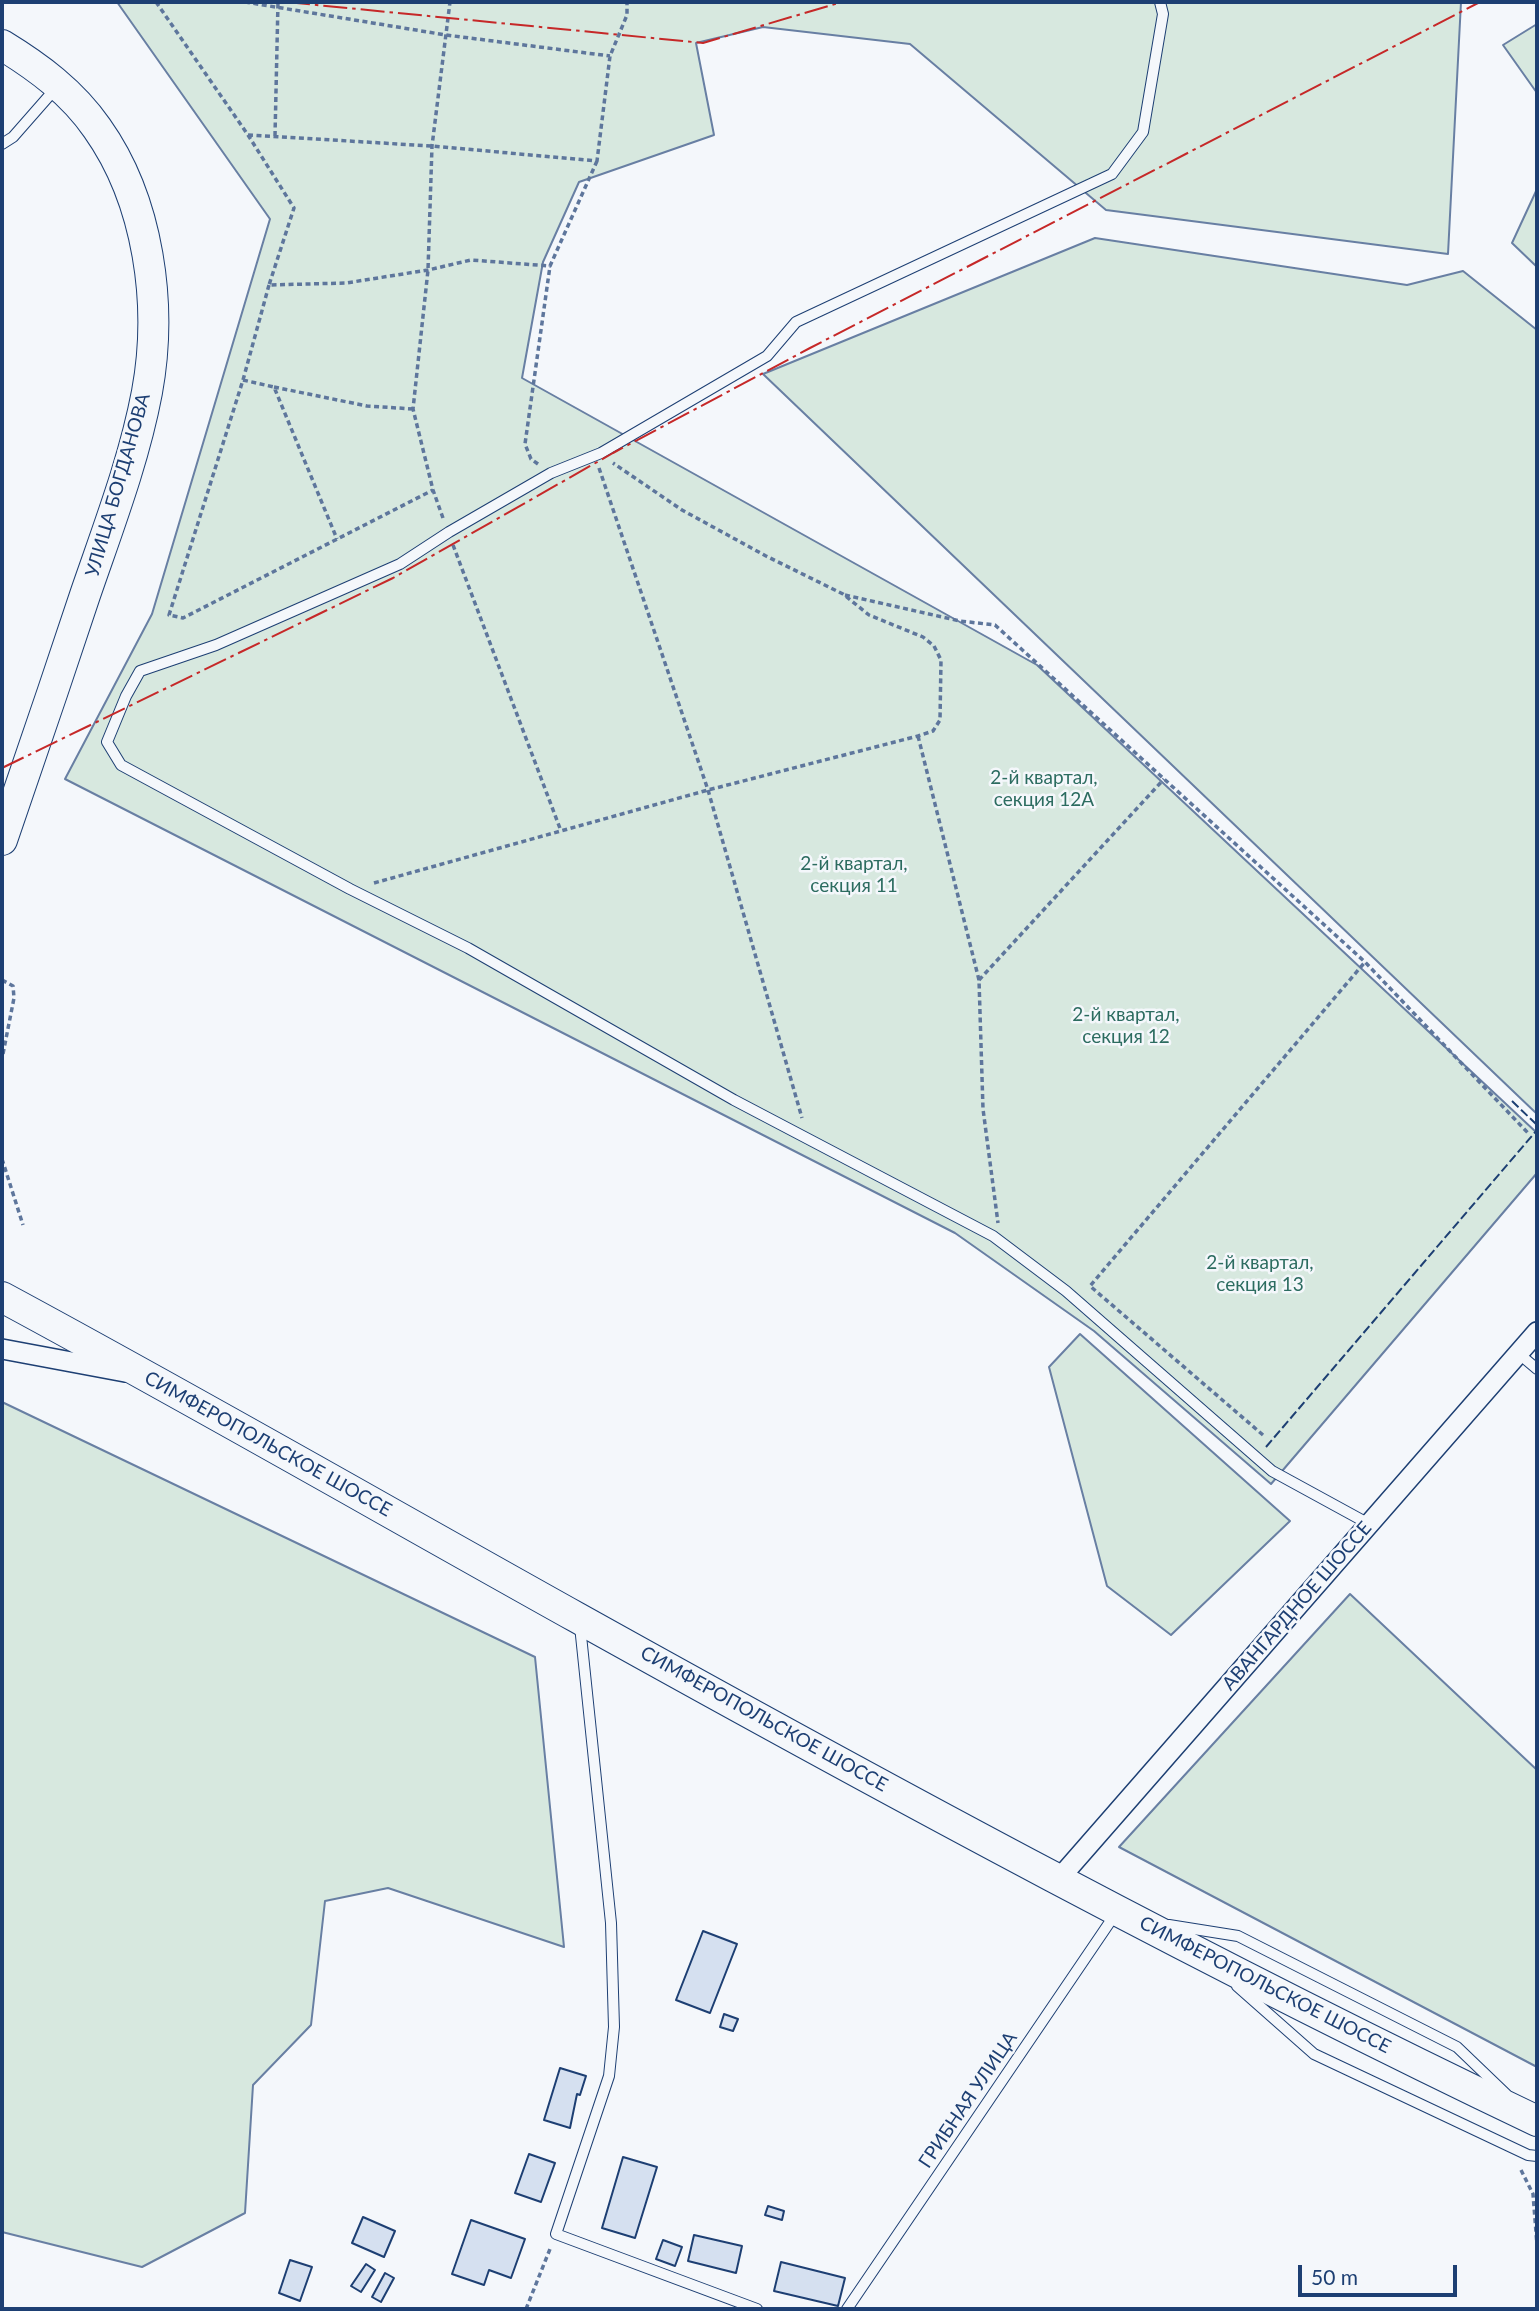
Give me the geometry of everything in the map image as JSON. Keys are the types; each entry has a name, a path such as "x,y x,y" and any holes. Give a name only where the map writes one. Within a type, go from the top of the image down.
{"main road":[{"name":"УЛИЦА БОГДАНОВА","path":"2,45 59,85 97,127 127,184 141,228 152,309 152,354 141,416 115,509 2,840"},
{"path":"2,1280 85,1342"},
{"name":"СИМФЕРОПОЛЬСКОЕ ШОССЕ","path":"2,1297 150,1377 579,1619 1058,1880 1352,2032 1535,2120"}],"street":[{"name":"АВАНГАРДНОЕ ШОССЕ","path":"1058,1880 1537,1332"},
{"path":"2,1349 150,1377"}],"lane":[{"path":"1160,2 1163,14 1143,132 1112,174 796,322 767,356 598,454 551,473 449,532 400,564 216,645 140,671 126,696 107,742 121,765 350,890 468,948 734,1100 1001,1242 1079,1302 1272,1471 1369,1524"},
{"path":"2,144 13,137 59,85"},
{"path":"1518,1353 1537,1369"},
{"path":"579,1619 611,1923 614,2027 610,2076 556,2234 757,2309"},
{"path":"1125,1915 1237,1936 1457,2048 1535,2120"},
{"name":"ГРИБНАЯ УЛИЦА","path":"847,2309 1125,1915"},
{"path":"1198,1951 1314,2054 1528,2155 1537,2156"}],"path":[{"path":"156,2 248,135 294,208 169,614 183,618 433,490"},
{"path":"245,2 278,4 446,36 610,57"},
{"path":"450,2 432,146 428,270 413,409 433,490 561,831"},
{"path":"551,473 531,459 525,444 550,266 597,161 610,57 627,15 627,2"},
{"path":"275,137 278,4"},
{"path":"248,135 432,146 597,161"},
{"path":"270,285 346,283 471,260 550,266"},
{"path":"243,380 367,406 413,409"},
{"path":"274,387 337,539"},
{"path":"350,890 708,790 918,736 933,731 940,720 941,660 934,646 923,637 869,615 843,594 682,510 598,454"},
{"path":"598,454 708,790 808,1137"},
{"path":"843,594 960,621 995,625 1366,962 1528,1133"},
{"path":"918,736 979,979 983,1109 1001,1242"},
{"path":"979,979 1164,779"},
{"path":"1263,1435 1090,1286 1366,962"},
{"path":"2,980 13,986 2,1059"},
{"path":"2,1159 23,1225"},
{"path":"1509,2146 1533,2194 1537,2245"},
{"path":"526,2309 556,2234"}],"green space":[{"path":"117,2 1461,2 1448,254 1106,210 910,44 763,27 696,43 714,135 579,182 543,262 522,378 1037,665 1537,1133 1537,1173 1271,1484 1094,1331 955,1233 65,779 152,614 270,219"},
{"path":"1537,24 1537,93 1503,45"},
{"path":"1537,189 1537,267 1512,243"},
{"path":"1095,238 1407,285 1463,271 1537,330 1537,1114 763,374"},
{"path":"1080,1334 1290,1521 1171,1635 1107,1586 1049,1367"},
{"path":"2,1402 535,1657 564,1947 388,1888 325,1901 311,2025 253,2085 245,2213 142,2267 2,2232"},
{"path":"1350,1594 1537,1770 1537,2067 1119,1847"}],"building":[{"path":"703,1931 737,1944 710,2013 676,2000"},
{"path":"724,2014 738,2019 733,2031 720,2027"},
{"path":"560,2068 586,2076 580,2095 577,2094 570,2128 544,2120"},
{"path":"529,2154 555,2163 541,2202 515,2193"},
{"path":"623,2157 657,2167 635,2238 602,2228"},
{"path":"768,2206 784,2211 782,2220 765,2215"},
{"path":"363,2217 395,2231 384,2257 352,2243"},
{"path":"471,2220 525,2239 511,2278 489,2270 484,2285 452,2274"},
{"path":"694,2235 742,2246 736,2273 688,2261"},
{"path":"663,2240 682,2247 675,2266 656,2259"},
{"path":"290,2260 312,2267 300,2301 279,2293"},
{"path":"781,2262 845,2278 838,2306 774,2291"},
{"path":"366,2264 375,2270 361,2292 351,2286"},
{"path":"385,2273 394,2278 381,2302 372,2297"}],"fence":[{"path":"1512,1101 1537,1125"},
{"path":"1266,1447 1537,1130"}],"power":[{"path":"286,2 703,43 842,2"},
{"path":"2,768 393,578 613,453 810,348 1480,2"}],"park label":[{"name":"2-й квартал, секция 12А","path":"1044,789"},
{"name":"2-й квартал, секция 11","path":"854,875"},
{"name":"2-й квартал, секция 12","path":"1126,1026"},
{"name":"2-й квартал, секция 13","path":"1260,1274"}]}
